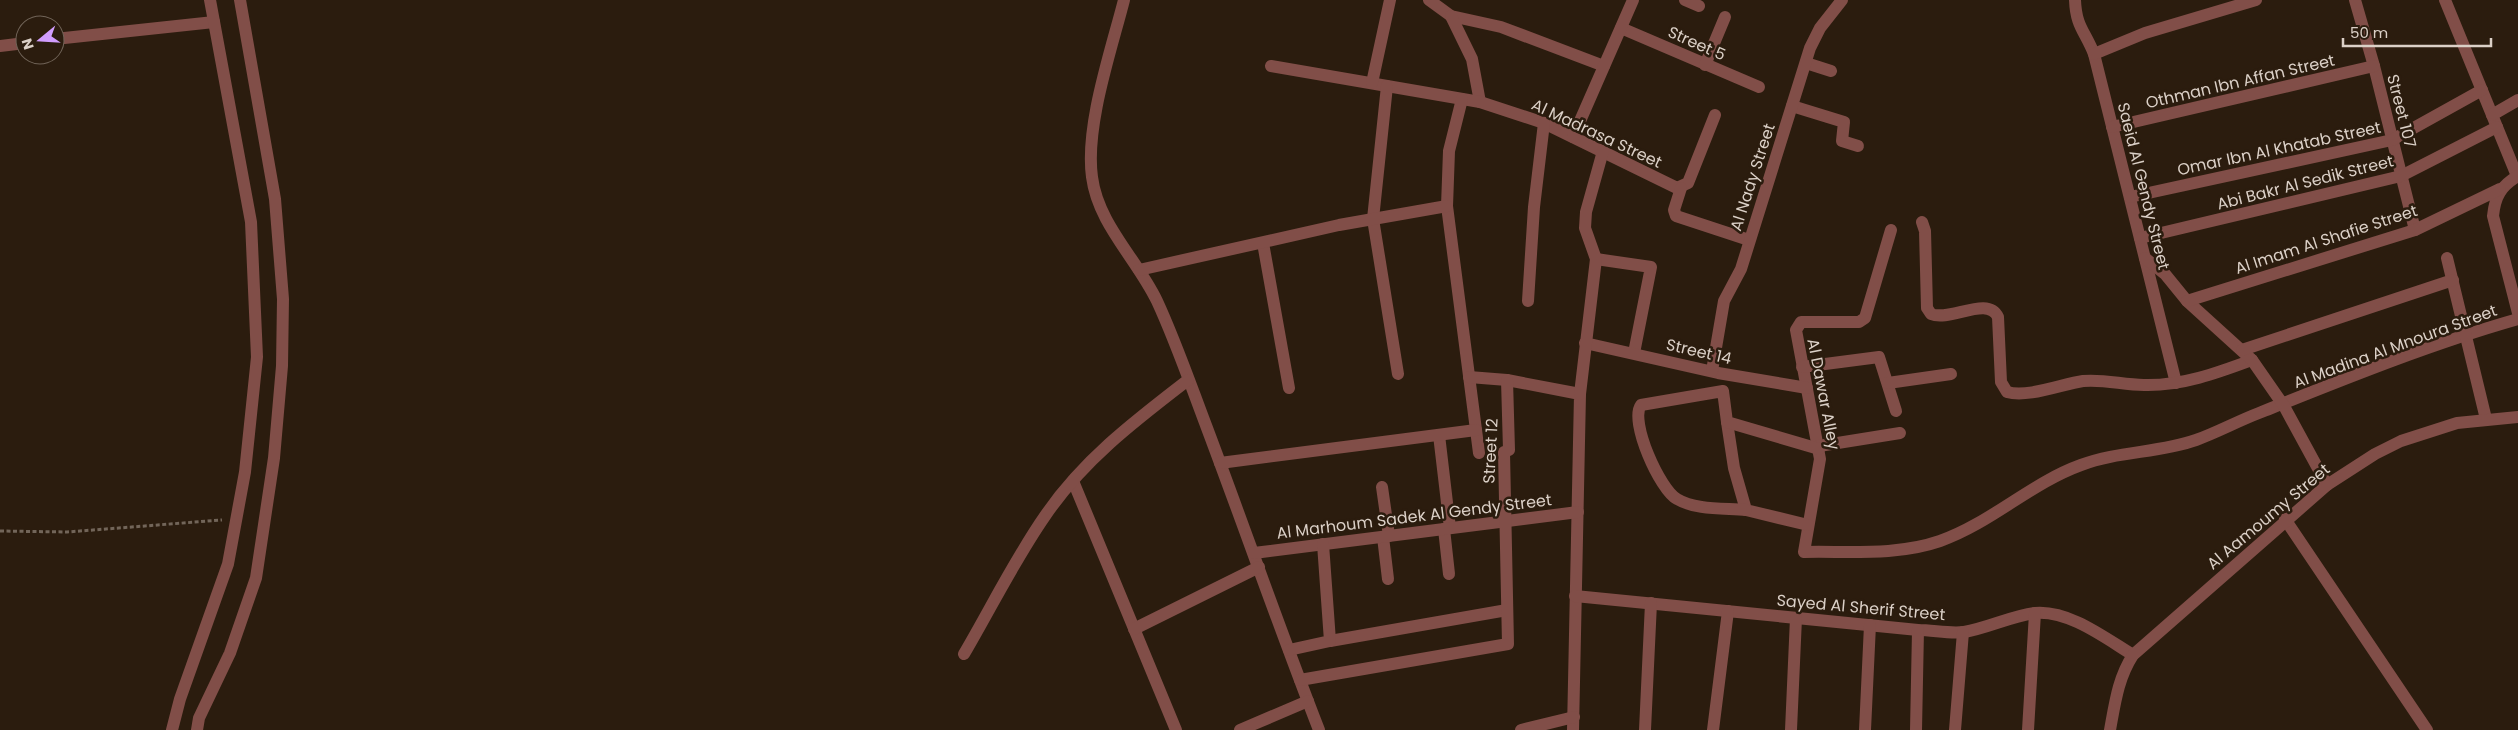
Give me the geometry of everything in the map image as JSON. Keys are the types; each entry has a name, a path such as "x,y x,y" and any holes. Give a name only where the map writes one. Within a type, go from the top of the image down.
{"street":[{"path":"172,730 185,684 216,603 238,520 256,357 255,280 251,222 210,0"},
{"path":"197,730 199,718 230,653 256,578 274,458 282,366 283,298 276,199 240,0"},
{"path":"1124,0 1095,120 1091,149 1092,176 1096,197 1105,217 1156,300 1220,463 1319,730"},
{"path":"1372,83 1390,0"},
{"path":"1429,0 1448,9 1604,66"},
{"path":"1573,137 1633,0"},
{"path":"1686,0 1699,6"},
{"name":"Al Nady Street","path":"1712,371 1724,300 1741,269 1815,37 1842,0"},
{"name":"Saeid Al Gendy Street","path":"2075,0 2078,25 2088,37 2094,54 2176,383"},
{"path":"2094,54 2145,34 2256,0"},
{"name":"Street 107","path":"2355,0 2374,66 2415,230"},
{"path":"2445,0 2518,176"},
{"path":"1448,9 1472,59 1480,102"},
{"path":"1705,65 1725,17"},
{"path":"65,38 214,22"},
{"name":"Street 5","path":"1621,28 1760,88"},
{"path":"0,46 15,44"},
{"path":"1806,63 1831,71"},
{"name":"Al Madrasa Street","path":"1271,66 1480,102 1544,123 1674,187 1681,188"},
{"name":"Othman Ibn Affan Street","path":"2112,127 2374,66"},
{"path":"1387,86 1374,219 1398,374"},
{"name":"Omar Ibn Al Khatab Street","path":"2130,198 2392,140 2482,90"},
{"path":"1462,99 1449,151 1447,206 1479,453"},
{"name":"Abi Bakr Al Sedik Street","path":"2140,238 2402,176 2495,121 2518,100"},
{"path":"1792,106 1844,122 1842,141 1858,146"},
{"path":"1715,115 1688,183 1681,188 1674,210 1676,216 1749,240"},
{"path":"1528,301 1534,207 1544,123"},
{"path":"1521,730 1573,724 1580,394 1596,259 1585,228 1586,212 1602,151"},
{"name":"Al Imam Al Shafie Street","path":"2187,301 2415,230 2500,189 2518,176"},
{"path":"2500,189 2495,200 2493,216 2518,313"},
{"path":"1139,270 1263,242 1447,206"},
{"path":"1922,222 1926,231 1927,308 1931,314 1939,316 1990,307 1995,310 1998,317 2001,382 2008,392 2022,393 2100,380 2143,386 2176,383 2212,374 2252,360"},
{"name":"Al Dawar Alley","path":"1804,552 1820,468 1819,448 1796,330 1801,322 1859,322 1865,318 1890,230"},
{"path":"1263,242 1289,388"},
{"path":"2145,258 2165,274 2187,301 2252,360 2282,404 2327,485"},
{"path":"2447,258 2486,419"},
{"path":"1596,259 1651,268 1634,353"},
{"path":"2242,350 2453,280"},
{"name":"Al Madina Al Mnoura Street","path":"1804,552 1895,551 1940,541 1996,512 2065,471 2084,464 2167,449 2194,441 2282,404 2466,335 2518,319"},
{"name":"Street 14","path":"1585,343 1712,371 1806,388"},
{"path":"1802,367 1878,357 1881,360 1896,412"},
{"path":"1888,383 1951,374"},
{"path":"1469,377 1508,380 1580,394"},
{"path":"964,654 1045,515 1105,446 1188,380"},
{"name":"Street 12","path":"1300,680 1508,644 1504,452 1509,450 1508,380"},
{"path":"1746,510 1734,468 1723,391 1646,404 1638,409 1638,422 1652,464 1675,498 1693,504 1746,510 1808,525"},
{"name":"Al Aamoumy Street","path":"2110,730 2118,687 2125,667 2133,655 2285,519 2327,485 2401,441 2457,423 2518,417"},
{"path":"1727,422 1819,448 1900,433"},
{"path":"1220,463 1476,430"},
{"path":"1439,435 1449,574"},
{"path":"1073,481 1176,730"},
{"path":"1382,487 1388,579"},
{"name":"Al Marhoum Sadek Al Gendy Street","path":"1254,553 1578,512"},
{"path":"2285,519 2427,730"},
{"path":"1324,544 1330,641"},
{"path":"1134,629 1259,567"},
{"name":"Sayed Al Sherif Street","path":"1576,596 1918,630 1963,632 2035,613 2066,618 2133,655"},
{"path":"1645,730 1651,603"},
{"path":"1289,650 1507,610"},
{"path":"1713,730 1728,611"},
{"path":"2028,730 2035,613"},
{"path":"1791,730 1796,618"},
{"path":"1865,730 1870,625"},
{"path":"1916,730 1918,630"},
{"path":"1956,730 1963,632"},
{"path":"1240,730 1308,701"}],"path":[{"path":"0,531 67,532 238,520"}]}
